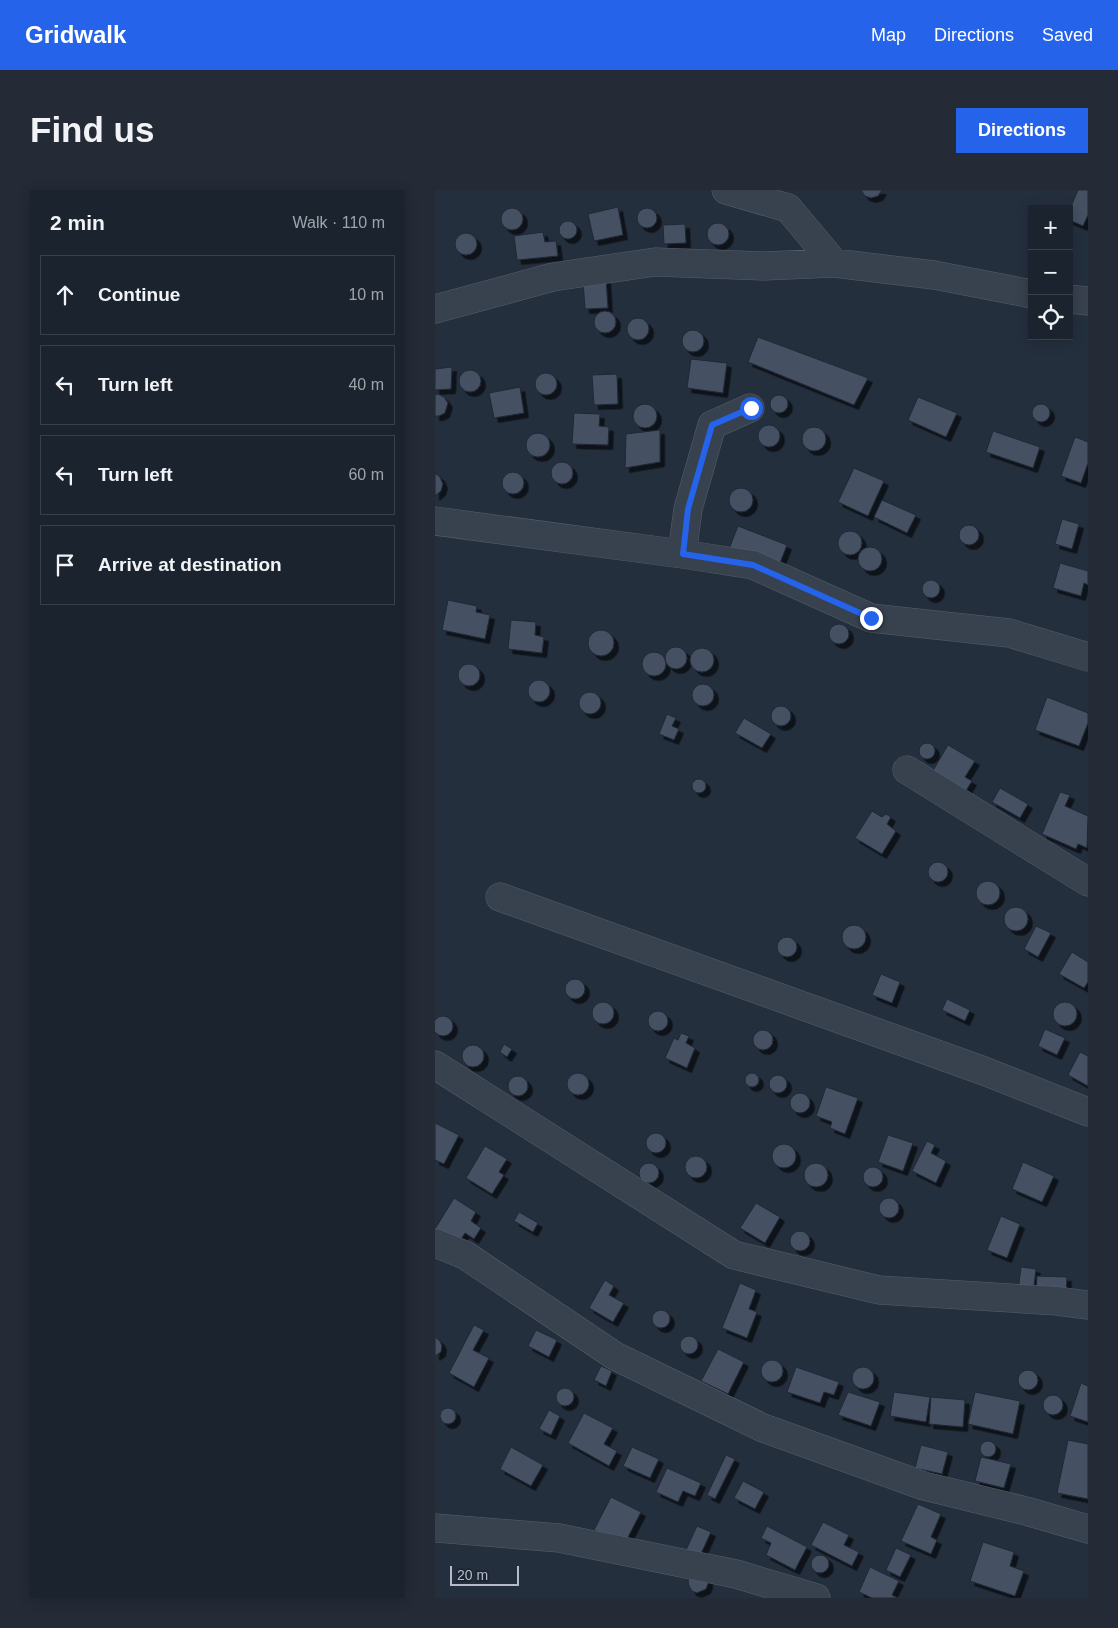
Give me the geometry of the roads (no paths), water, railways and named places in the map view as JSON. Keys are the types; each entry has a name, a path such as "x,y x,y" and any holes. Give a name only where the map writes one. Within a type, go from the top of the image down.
{"street":[{"path":"726,190 788,208 834,263"},
{"path":"435,309 553,277 655,262 763,266 834,263 934,275 1028,293"},
{"path":"1073,299 1088,301"},
{"path":"683,554 688,509 712,425 751,408"},
{"path":"435,521 753,565 871,618 1009,633 1088,657"},
{"path":"907,770 1088,882"},
{"path":"500,897 984,1071 1088,1112"},
{"path":"435,1064 734,1255 879,1290 1057,1301 1088,1305"},
{"path":"435,1243 465,1255 615,1356 763,1428 924,1486 1026,1511 1088,1529"},
{"path":"435,1528 559,1538 736,1574 816,1598"}]}
